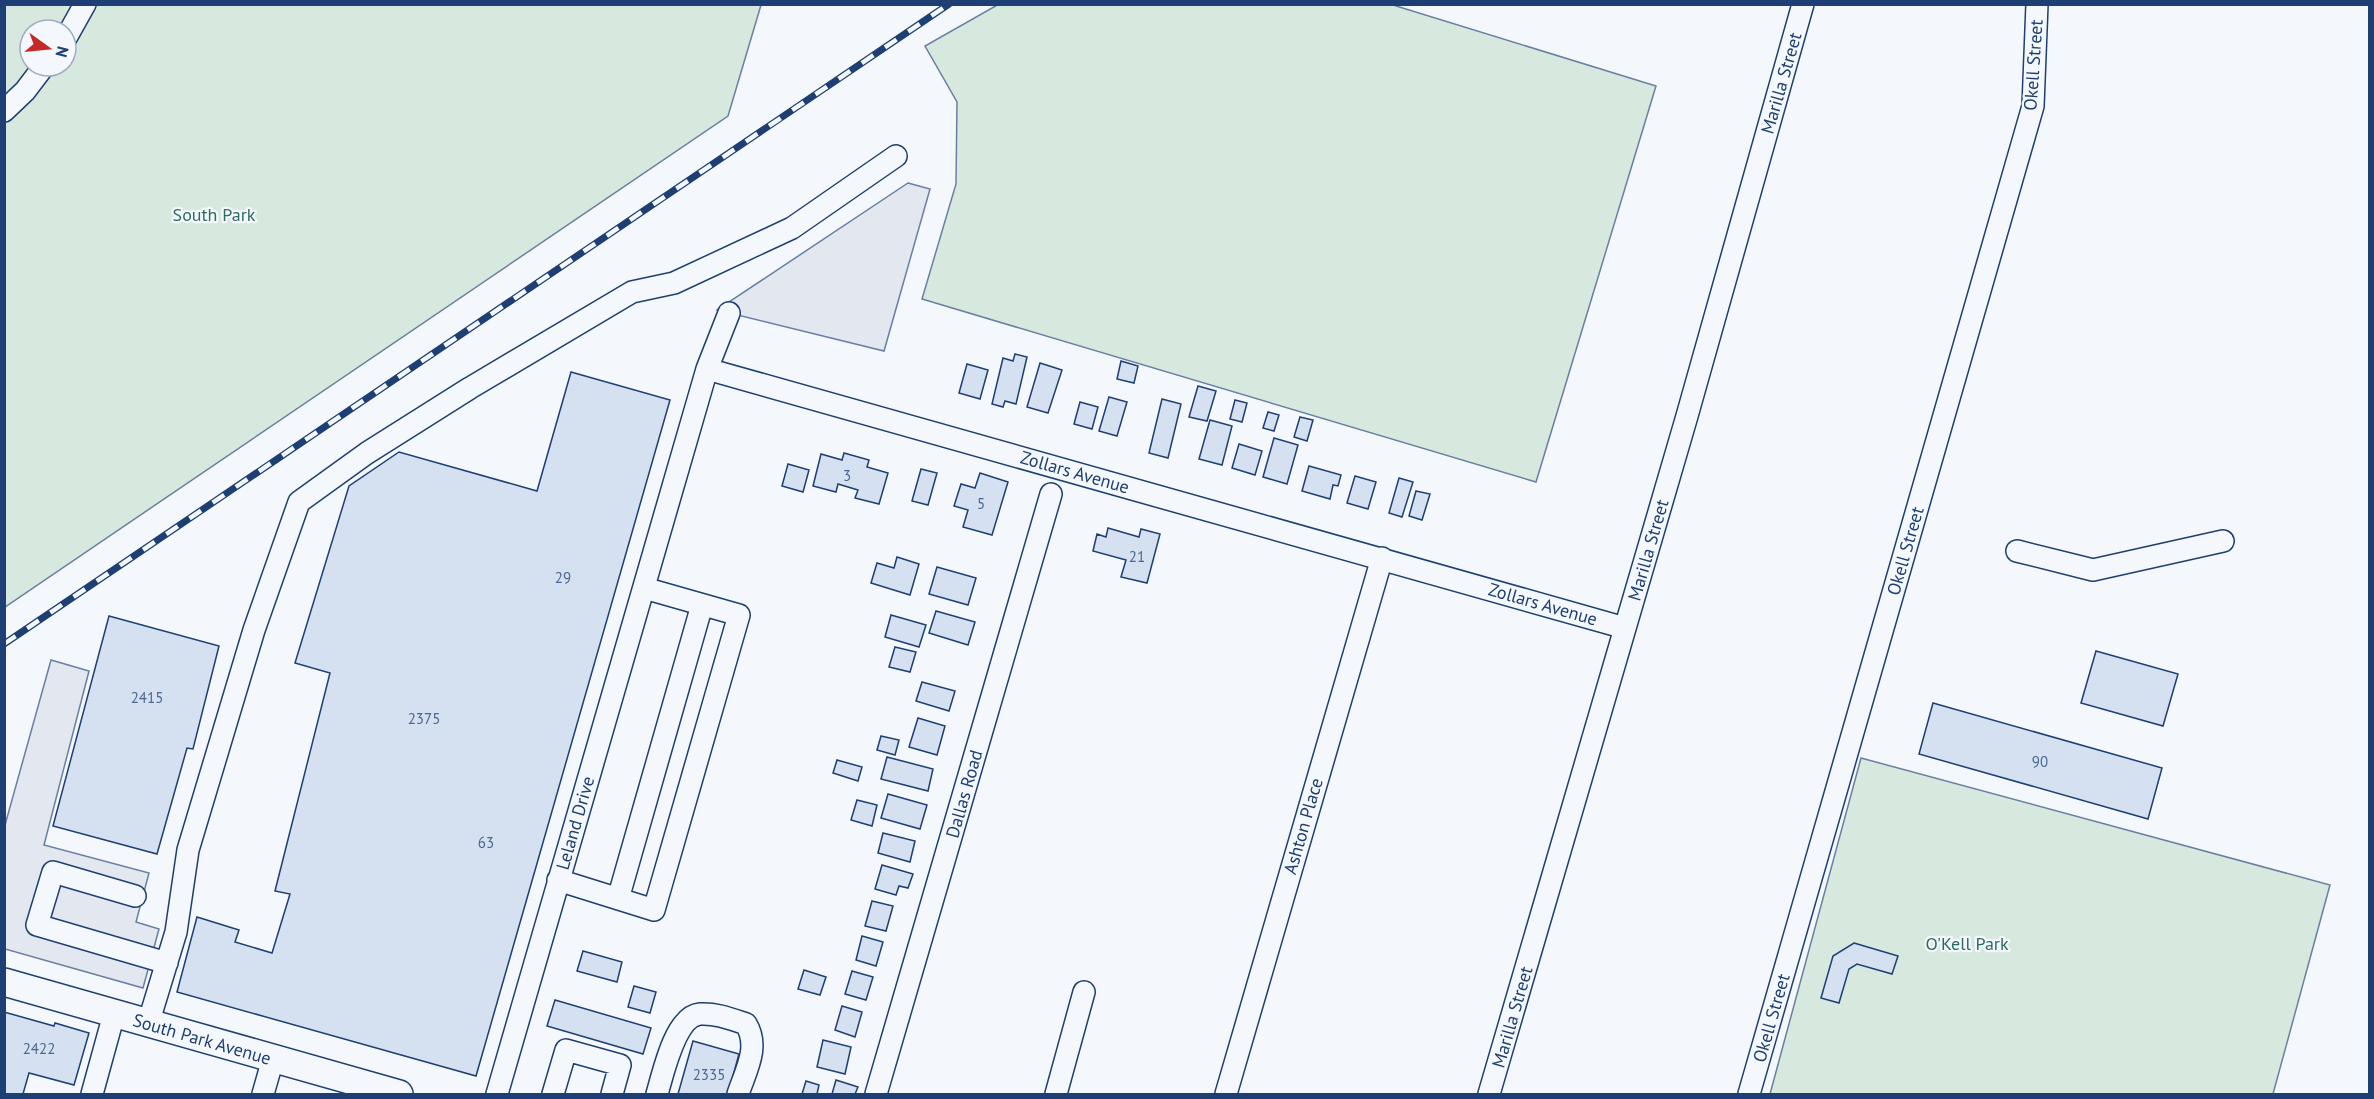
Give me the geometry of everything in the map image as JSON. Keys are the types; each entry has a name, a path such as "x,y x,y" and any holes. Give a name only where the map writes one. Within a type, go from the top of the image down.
{"main road":[{"name":"South Park Avenue","path":"4,982 399,1095"}],"street":[{"path":"77,18 85,4"},
{"name":"Marilla Street","path":"1489,1095 1626,628 1803,4"},
{"name":"Okell Street","path":"1749,1095 2033,106 2037,4"},
{"path":"4,111 34,78"},
{"path":"148,1024 176,932 188,850 254,630 299,502 367,453 470,388 632,292 674,283 792,228 896,156"},
{"path":"707,369 729,313"},
{"name":"Zollars Avenue","path":"707,369 1626,628"},
{"name":"Leland Drive","path":"497,1095 707,369"},
{"name":"Dallas Road","path":"876,1095 1051,494"},
{"path":"2017,551 2093,570 2223,541"},
{"name":"Ashton Place","path":"1226,1095 1382,558"},
{"path":"558,880 654,910 739,615 644,588"},
{"path":"618,899 702,605"},
{"path":"135,896 53,872 37,925 166,963"},
{"path":"1056,1095 1084,992"},
{"path":"92,1095 114,1014"},
{"path":"657,1095 671,1048 683,1023 697,1014 715,1014 746,1024 753,1035 753,1050 738,1095"},
{"path":"553,1095 566,1050 620,1065 612,1095"},
{"path":"263,1095 273,1059"}],"green space":[{"path":"999,4 1393,5 1656,86 1536,482 922,299 956,184 957,102 925,46"},
{"name":"South Park","path":"4,5 761,5 728,116 5,607"},
{"name":"O'Kell Park","path":"1861,758 2330,885 2273,1094 1770,1094"}],"shaded area":[{"path":"908,183 930,189 884,351 717,310"},
{"path":"51,660 89,671 44,845 149,873 136,922 159,929 143,988 5,949 5,825"}],"building":[{"path":"1015,354 1027,357 1016,404 1005,401 1003,407 992,404 1003,358 1013,361"},
{"path":"1121,361 1138,366 1134,383 1117,379"},
{"path":"1040,363 1062,370 1048,413 1027,407"},
{"path":"967,364 988,370 980,399 959,393"},
{"path":"571,372 670,400 476,1076 177,992 197,917 239,930 235,942 272,953 290,894 275,891 330,673 295,663 349,486 399,452 537,491"},
{"path":"1198,386 1216,391 1207,421 1189,417"},
{"path":"1109,397 1127,402 1117,436 1099,431"},
{"path":"1162,399 1181,404 1168,458 1149,453"},
{"path":"1235,400 1247,403 1242,422 1230,419"},
{"path":"1080,402 1098,407 1092,429 1074,424"},
{"path":"1268,412 1279,415 1274,431 1263,428"},
{"path":"1300,417 1313,420 1307,441 1294,437"},
{"path":"1210,420 1232,426 1222,465 1199,459"},
{"path":"1274,438 1298,445 1287,484 1263,477"},
{"path":"1239,444 1262,451 1255,475 1232,468"},
{"path":"844,453 869,460 867,467 888,473 879,504 855,498 858,490 838,484 836,492 813,486 821,454 842,460"},
{"path":"788,464 809,470 803,492 782,486"},
{"path":"1309,466 1341,475 1338,486 1333,485 1330,499 1302,491"},
{"path":"921,469 937,473 928,505 912,501"},
{"path":"980,473 1008,482 992,535 963,527 968,510 954,506 961,484 975,488"},
{"path":"1355,476 1376,482 1368,509 1347,503"},
{"path":"1399,478 1413,482 1402,517 1389,513"},
{"path":"1416,491 1430,494 1422,520 1409,516"},
{"path":"1108,528 1139,537 1141,529 1160,534 1147,583 1121,577 1126,560 1093,551 1097,534 1106,537"},
{"path":"897,557 919,564 910,595 871,583 877,563 894,568"},
{"path":"937,567 976,578 968,605 929,594"},
{"path":"936,611 975,622 968,645 929,633"},
{"path":"891,615 926,625 919,647 885,637"},
{"path":"109,616 219,646 193,749 187,748 157,854 53,826"},
{"path":"895,647 916,652 910,672 889,667"},
{"path":"2096,651 2178,674 2163,726 2081,703"},
{"path":"922,682 955,691 949,711 916,701"},
{"path":"1933,703 2162,768 2148,819 1919,754"},
{"path":"918,718 945,726 937,755 909,747"},
{"path":"881,736 899,740 895,755 877,750"},
{"path":"887,757 933,769 928,791 881,779"},
{"path":"837,760 862,767 858,781 833,773"},
{"path":"888,794 927,805 920,829 881,818"},
{"path":"857,800 877,805 872,826 851,820"},
{"path":"883,833 915,841 910,862 878,853"},
{"path":"882,865 913,874 908,888 899,886 896,895 875,889"},
{"path":"872,901 893,906 886,931 865,926"},
{"path":"862,936 883,942 876,966 856,960"},
{"path":"1854,943 1898,956 1892,974 1857,964 1849,969 1839,1003 1821,998 1833,956"},
{"path":"583,951 622,962 617,982 577,971"},
{"path":"804,970 826,977 820,995 798,989"},
{"path":"852,971 873,977 866,1000 845,994"},
{"path":"634,986 656,992 650,1013 628,1007"},
{"path":"555,1000 651,1028 643,1054 547,1026"},
{"path":"842,1006 862,1012 855,1037 835,1030"},
{"path":"4,1012 89,1033 74,1085 29,1073 23,1094 4,1094"},
{"path":"823,1040 851,1047 845,1074 817,1067"},
{"path":"693,1041 739,1054 728,1094 678,1094"},
{"path":"836,1080 858,1087 855,1094 832,1094"},
{"path":"806,1081 819,1085 817,1094 802,1094"}],"railway":[{"path":"4,644 949,4"}]}
